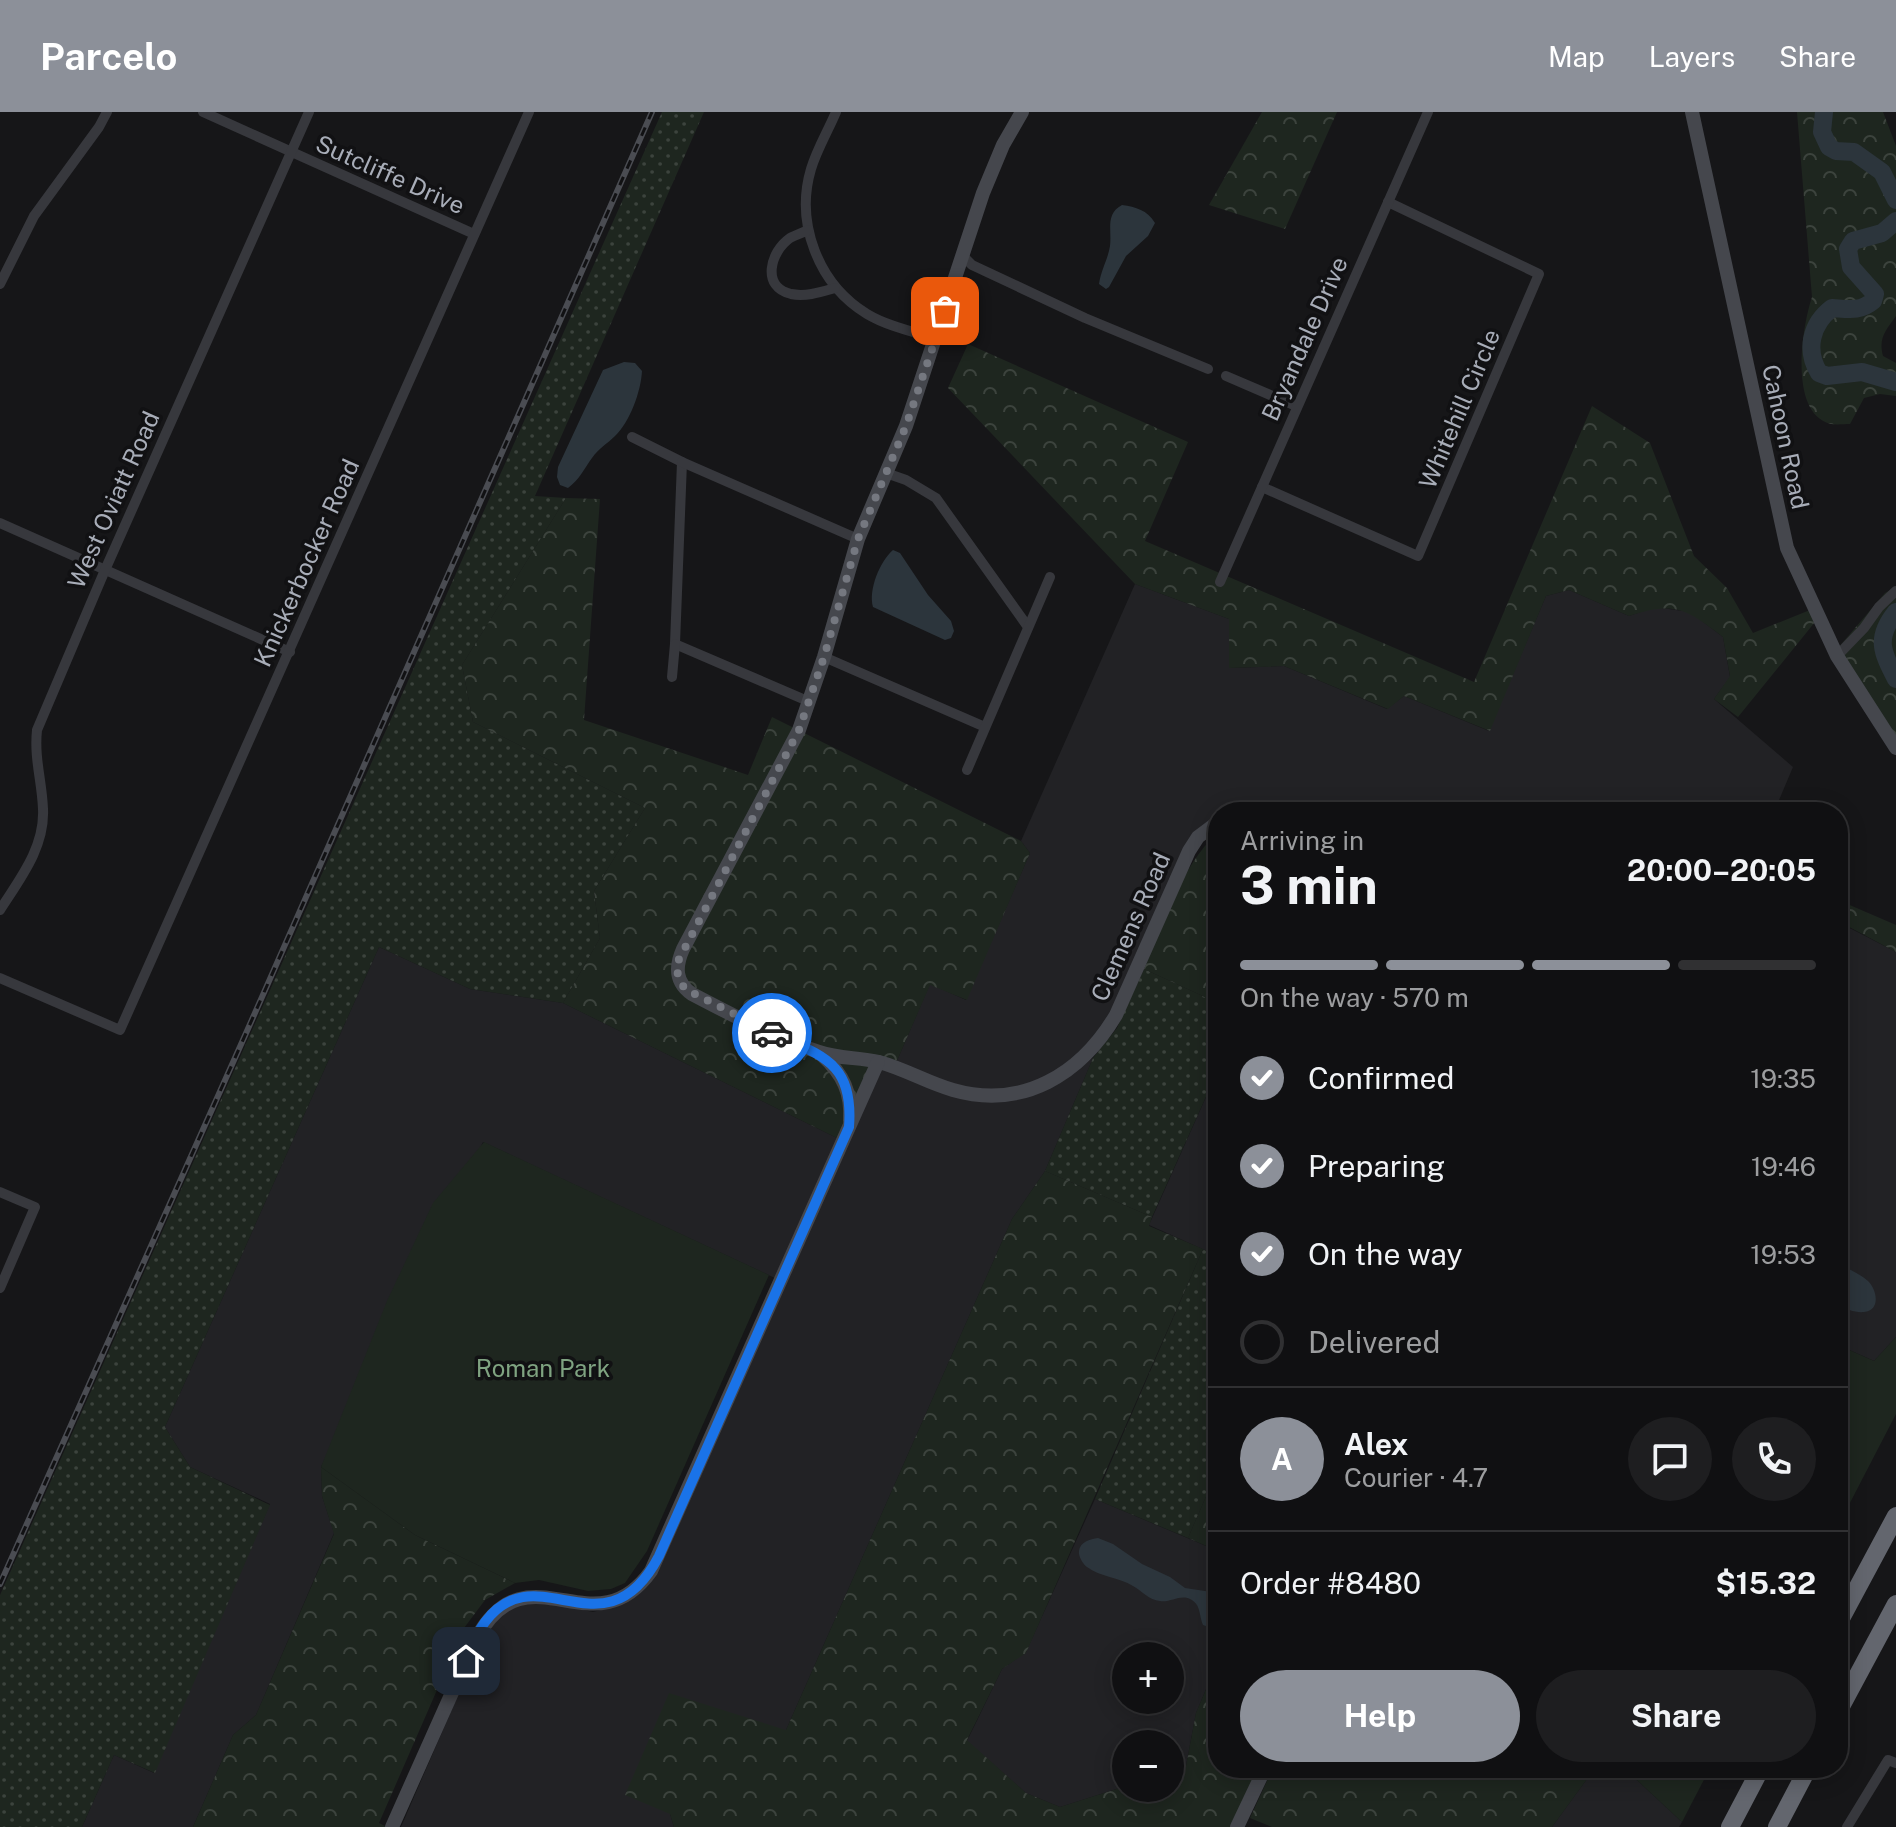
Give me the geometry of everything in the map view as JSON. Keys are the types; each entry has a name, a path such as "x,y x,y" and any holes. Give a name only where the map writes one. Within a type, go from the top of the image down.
{"highway":[{"path":"1848,1605 1896,1516"},
{"path":"1848,1693 1896,1604"},
{"path":"1730,1827 1756,1778"},
{"path":"1777,1827 1803,1778"}],"street":[{"path":"0,284 34,216 107,112"},
{"name":"Sutcliffe Drive","path":"203,112 474,234"},
{"name":"West Oviatt Road","path":"0,910 33,857 41,833 43,810 35,752 37,730 309,112"},
{"name":"Knickerbocker Road","path":"0,978 120,1030 529,112"},
{"path":"836,112 810,172 806,203 808,230 825,274 835,288 867,314 937,339"},
{"path":"849,1127 851,1109 844,1080 819,1052 692,994 681,984 677,970 683,949 799,730 858,539 906,426 998,157 1022,112"},
{"name":"Bryandale Drive","path":"1220,582 1428,112"},
{"name":"Cahoon Road","path":"1692,112 1787,548 1837,656 1896,748"},
{"name":"Whitehill Circle","path":"1262,487 1418,556 1539,274 1388,202"},
{"path":"808,230 790,238 774,259 770,268 775,285 793,295 815,294 835,288"},
{"path":"962,255 972,265 1085,318 1208,369"},
{"path":"1226,376 1296,406"},
{"path":"632,437 858,539"},
{"path":"672,677 682,462"},
{"path":"886,473 936,498 1028,627"},
{"path":"0,523 290,652"},
{"path":"967,770 1050,577"},
{"path":"1837,656 1896,591"},
{"path":"675,644 810,702"},
{"path":"824,657 985,727"},
{"name":"Clemens Road","path":"819,1052 878,1062 954,1091 977,1095 1001,1095 1042,1085 1066,1073 1088,1055 1116,1015 1189,851 1198,837 1208,830"},
{"path":"392,1827 476,1639 485,1622 497,1610 511,1602 537,1595 589,1605 607,1603 631,1593 651,1571 878,1062"},
{"path":"0,1192 35,1207 0,1288"},
{"path":"1847,1827 1888,1760 1896,1763"},
{"path":"1237,1827 1260,1778"}],"shaded area":[{"path":"1122,205 1141,210 1155,223 1148,236 1126,256 1106,289 1099,284 1110,246 1110,223 1113,213"},
{"path":"624,362 635,363 642,371 630,415 568,488 560,485 558,467 603,370"},
{"path":"893,550 900,553 928,595 951,621 954,631 951,638 945,640 873,607 872,592 876,576"},
{"path":"1135,584 1229,619 1230,668 1284,666 1387,709 1404,696 1489,731 1546,596 1569,590 1629,616 1655,607 1690,612 1723,637 1730,677 1714,699 1793,767 1778,802 1208,802 1208,825 1196,833 1109,1019 1095,1040 1048,1077 1019,1087 993,1090 963,1088 896,1063 930,984 966,1000 1030,853 1021,841"},
{"path":"1848,927 1896,952 1896,1337 1874,1361 1848,1349"},
{"path":"379,947 470,989 563,1003 839,1139 777,1279 483,1142 321,1467 322,1496 334,1533 256,1715 233,1735 193,1827 82,1827 114,1755 154,1773 270,1504 190,1467 165,1427"},
{"path":"1093,1058 1045,1171 1012,1219 786,1730 670,1814 674,1827 401,1827 472,1663 490,1628 507,1611 529,1602 593,1612 636,1596 880,1068 955,1097 1064,1080"},
{"path":"1208,1092 1208,1252 1149,1225"},
{"path":"1848,1269 1868,1281 1875,1294 1873,1308 1858,1312 1848,1309"},
{"path":"1095,1499 1208,1547 1208,1685 1196,1713 1186,1766 1184,1730 1112,1730 1112,1790 1060,1807 1026,1793 967,1741 1002,1669 1026,1652"},
{"path":"1098,1538 1113,1544 1185,1588 1208,1591 1208,1627 1203,1625 1198,1607 1190,1599 1156,1600 1128,1583 1087,1567 1079,1553 1081,1545"},
{"path":"1588,1778 1635,1778 1682,1822 1679,1827 1552,1827"}],"green space":[{"path":"662,112 704,112 535,496 566,498 462,665 473,722 645,808 594,891 600,938 563,1003 470,989 379,947 165,1427 190,1467 270,1505 155,1773 114,1755 82,1827 0,1827 0,1595"},
{"path":"1262,112 1337,112 1285,229 1209,205"},
{"path":"1797,112 1883,112 1896,146 1896,316 1884,334 1882,344 1883,356 1896,363 1896,396 1880,394 1864,398 1850,424 1831,424 1817,417 1808,404 1803,387 1802,348 1812,297"},
{"path":"968,344 1188,442 1145,541 1474,682 1592,406 1650,443 1694,556 1727,588 1753,633 1810,610 1815,622 1738,717 1714,699 1730,676 1723,637 1679,610 1658,609 1629,616 1569,590 1546,596 1490,731 1404,696 1388,709 1284,666 1229,668 1229,619 1135,584 948,388"},
{"path":"566,498 600,499 584,720 748,775 772,717 1021,841 1030,853 967,1000 930,985 896,1063 875,1056 839,1139 563,1003 600,938 594,891 645,808 473,722 462,665"},
{"path":"1896,587 1896,754 1832,655 1885,593"},
{"path":"1208,843 1208,998 1144,969 1183,879"},
{"path":"1848,904 1896,925 1896,952 1848,926"},
{"path":"1144,969 1208,998 1208,1092 1152,1217 1045,1171 1093,1058 1117,1028"},
{"name":"Roman Park","path":"484,1142 769,1275 647,1551 625,1583 611,1589 588,1591 539,1580 515,1583 415,1535 321,1467 387,1301 433,1203"},
{"path":"1045,1171 1152,1217 1149,1226 1203,1249 1026,1653 1002,1669 967,1740 1026,1793 1060,1807 1112,1790 1112,1802 1184,1802 1184,1767 1196,1713 1208,1685 1208,1778 1253,1778 1231,1827 674,1827 670,1814 625,1795 669,1693 786,1730 1012,1219"},
{"path":"1203,1249 1208,1251 1208,1492 1188,1538 1095,1499"},
{"path":"1896,1337 1896,1414 1848,1507 1848,1349 1874,1361"},
{"path":"321,1467 415,1535 515,1583 485,1600 464,1628 379,1823 387,1827 193,1827 233,1735 256,1715 334,1534 322,1496"},
{"path":"1208,1492 1208,1547 1188,1538"},
{"path":"1268,1778 1588,1778 1552,1827 1272,1827 1250,1818"},
{"path":"1635,1778 1705,1778 1682,1822"}],"waterway":[{"path":"1824,112 1822,132 1829,147 1836,151 1854,152 1882,172 1896,200"},
{"path":"1896,221 1882,233 1853,241 1848,249 1851,267 1875,294 1873,301 1859,308 1832,308 1819,322 1811,347 1819,373 1827,376 1862,372 1896,382"},
{"path":"1896,612 1883,638 1884,653 1896,679"}],"railway":[{"path":"0,1584 652,112"}],"way so far":[{"path":"772,1033 685,989 678,978 677,963 799,730 858,539 906,426 945,311"}],"route":[{"path":"466,1661 485,1622 511,1602 537,1595 589,1605 617,1600 642,1584 659,1556 849,1127 849,1093 834,1066 819,1052 772,1033"}]}
